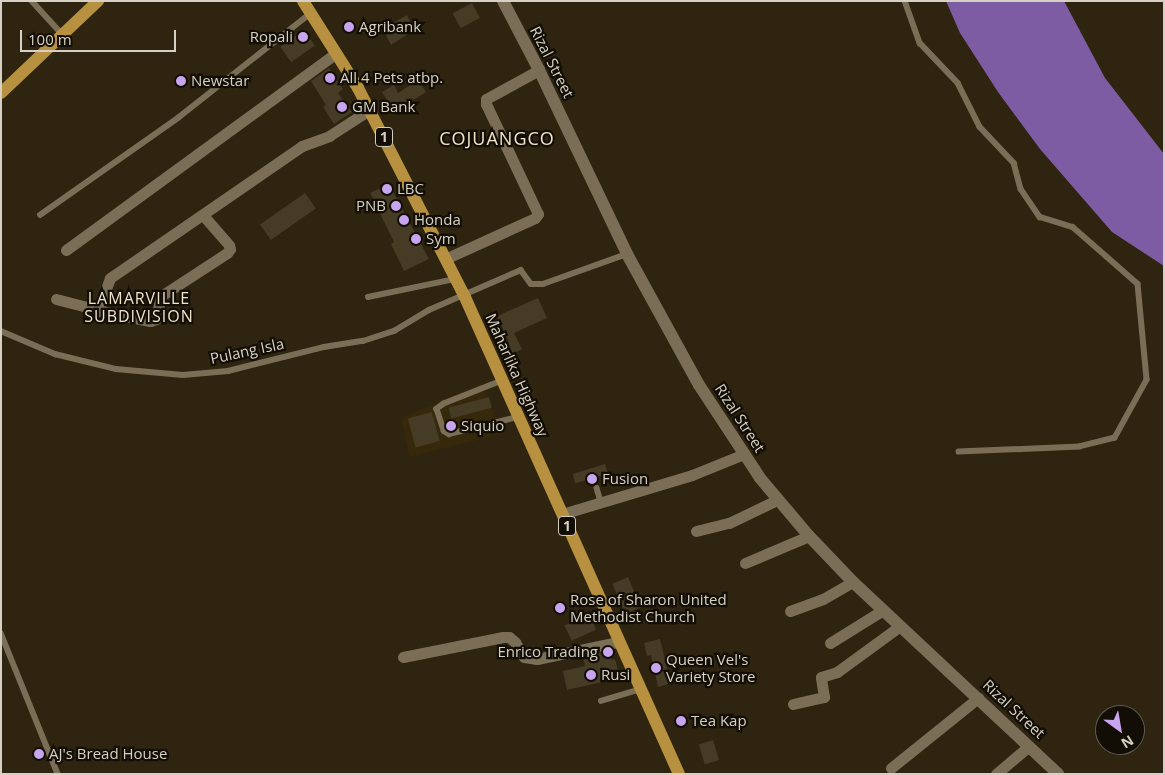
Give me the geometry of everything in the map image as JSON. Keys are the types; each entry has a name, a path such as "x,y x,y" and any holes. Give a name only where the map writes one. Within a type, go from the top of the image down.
{"main road":[{"path":"1,93 98,1"},
{"name":"Maharlika Highway","path":"303,1 369,110 413,192 464,295 618,642 679,774"}],"street":[{"name":"Rizal Street","path":"503,1 539,70 627,254 699,385 777,500 853,582 1058,774"},
{"path":"66,250 336,53"},
{"path":"445,259 535,218 538,214 486,99 539,70"},
{"path":"98,311 110,278 302,146 329,136 369,110"},
{"path":"56,299 98,311 150,321 156,318 161,296 227,253 229,245 203,215"},
{"path":"562,514 692,475 744,454"},
{"path":"696,531 729,523 777,500"},
{"path":"745,563 809,536"},
{"path":"790,612 823,599 853,582"},
{"path":"830,643 883,610"},
{"path":"793,704 824,697 821,677 837,672 900,626"},
{"path":"403,657 509,637 515,642 524,657 537,658 618,642"},
{"path":"891,768 978,698"},
{"path":"996,774 1029,746"}],"lane":[{"path":"32,1 63,35"},
{"path":"905,1 920,43 958,84 980,127 1014,163 1021,189 1040,217 1073,227 1138,284 1147,380 1115,438 1080,448 959,452"},
{"path":"40,216 178,118 311,13"},
{"name":"Pulang Isla","path":"1,331 55,354 116,369 183,375 228,371 324,347 363,341 394,331 429,310 521,270 531,284 543,284 627,254"},
{"path":"368,298 455,279"},
{"path":"502,381 444,404 438,409 444,431 449,434 518,417"},
{"path":"597,488 601,502"},
{"path":"1,633 58,774"},
{"path":"600,701 641,689"}],"shaded area":[{"path":"946,1 1064,1 1105,78 1164,154 1164,266 1112,232 1040,149 998,92 960,33"},
{"name":"Siquio","path":"481,383 502,434 409,457 401,418"}],"building":[{"path":"472,3 480,18 461,28 453,13"},
{"path":"407,15 414,30 391,45 383,29"},
{"path":"304,30 315,46 291,62 280,47"},
{"path":"329,68 343,89 338,93 352,112 334,124 323,107 326,105 311,81"},
{"path":"418,80 426,92 395,112 382,92 394,85 398,93"},
{"path":"389,184 429,259 404,271 391,244 394,242 370,193"},
{"path":"305,193 316,209 271,240 260,225"},
{"path":"538,298 547,318 514,333 522,349 511,355 506,345 509,343 497,316"},
{"path":"489,397 492,408 451,418 448,408"},
{"path":"432,412 440,441 416,447 408,418"},
{"path":"605,464 608,474 575,484 572,474"},
{"path":"628,577 641,607 625,614 612,584"},
{"path":"589,614 596,629 572,641 565,625"},
{"path":"660,639 671,683 658,687 651,655 647,656 644,643"},
{"name":"Rusi","path":"610,651 612,660 615,659 620,678 567,690 563,671 585,666 583,657"},
{"path":"713,740 719,760 705,764 699,744"}],"place":[{"name":"Agribank","path":"349,27"},
{"name":"Ropali","path":"303,37"},
{"name":"All 4 Pets atbp.","path":"330,78"},
{"name":"Newstar","path":"181,81"},
{"name":"GM Bank","path":"342,107"},
{"name":"LBC","path":"387,189"},
{"name":"PNB","path":"396,206"},
{"name":"Honda","path":"404,220"},
{"name":"Sym","path":"416,239"},
{"name":"Siquio","path":"451,426"},
{"name":"Fusion","path":"592,479"},
{"name":"Rose of Sharon United Methodist Church","path":"560,608"},
{"name":"Enrico Trading","path":"608,652"},
{"name":"Queen Vel's Variety Store","path":"656,668"},
{"name":"Rusi","path":"591,675"},
{"name":"Tea Kap","path":"681,721"},
{"name":"AJ's Bread House","path":"39,754"}],"district":[{"name":"COJUANGCO","path":"497,138"},
{"name":"LAMARVILLE SUBDIVISION","path":"139,307"}]}
